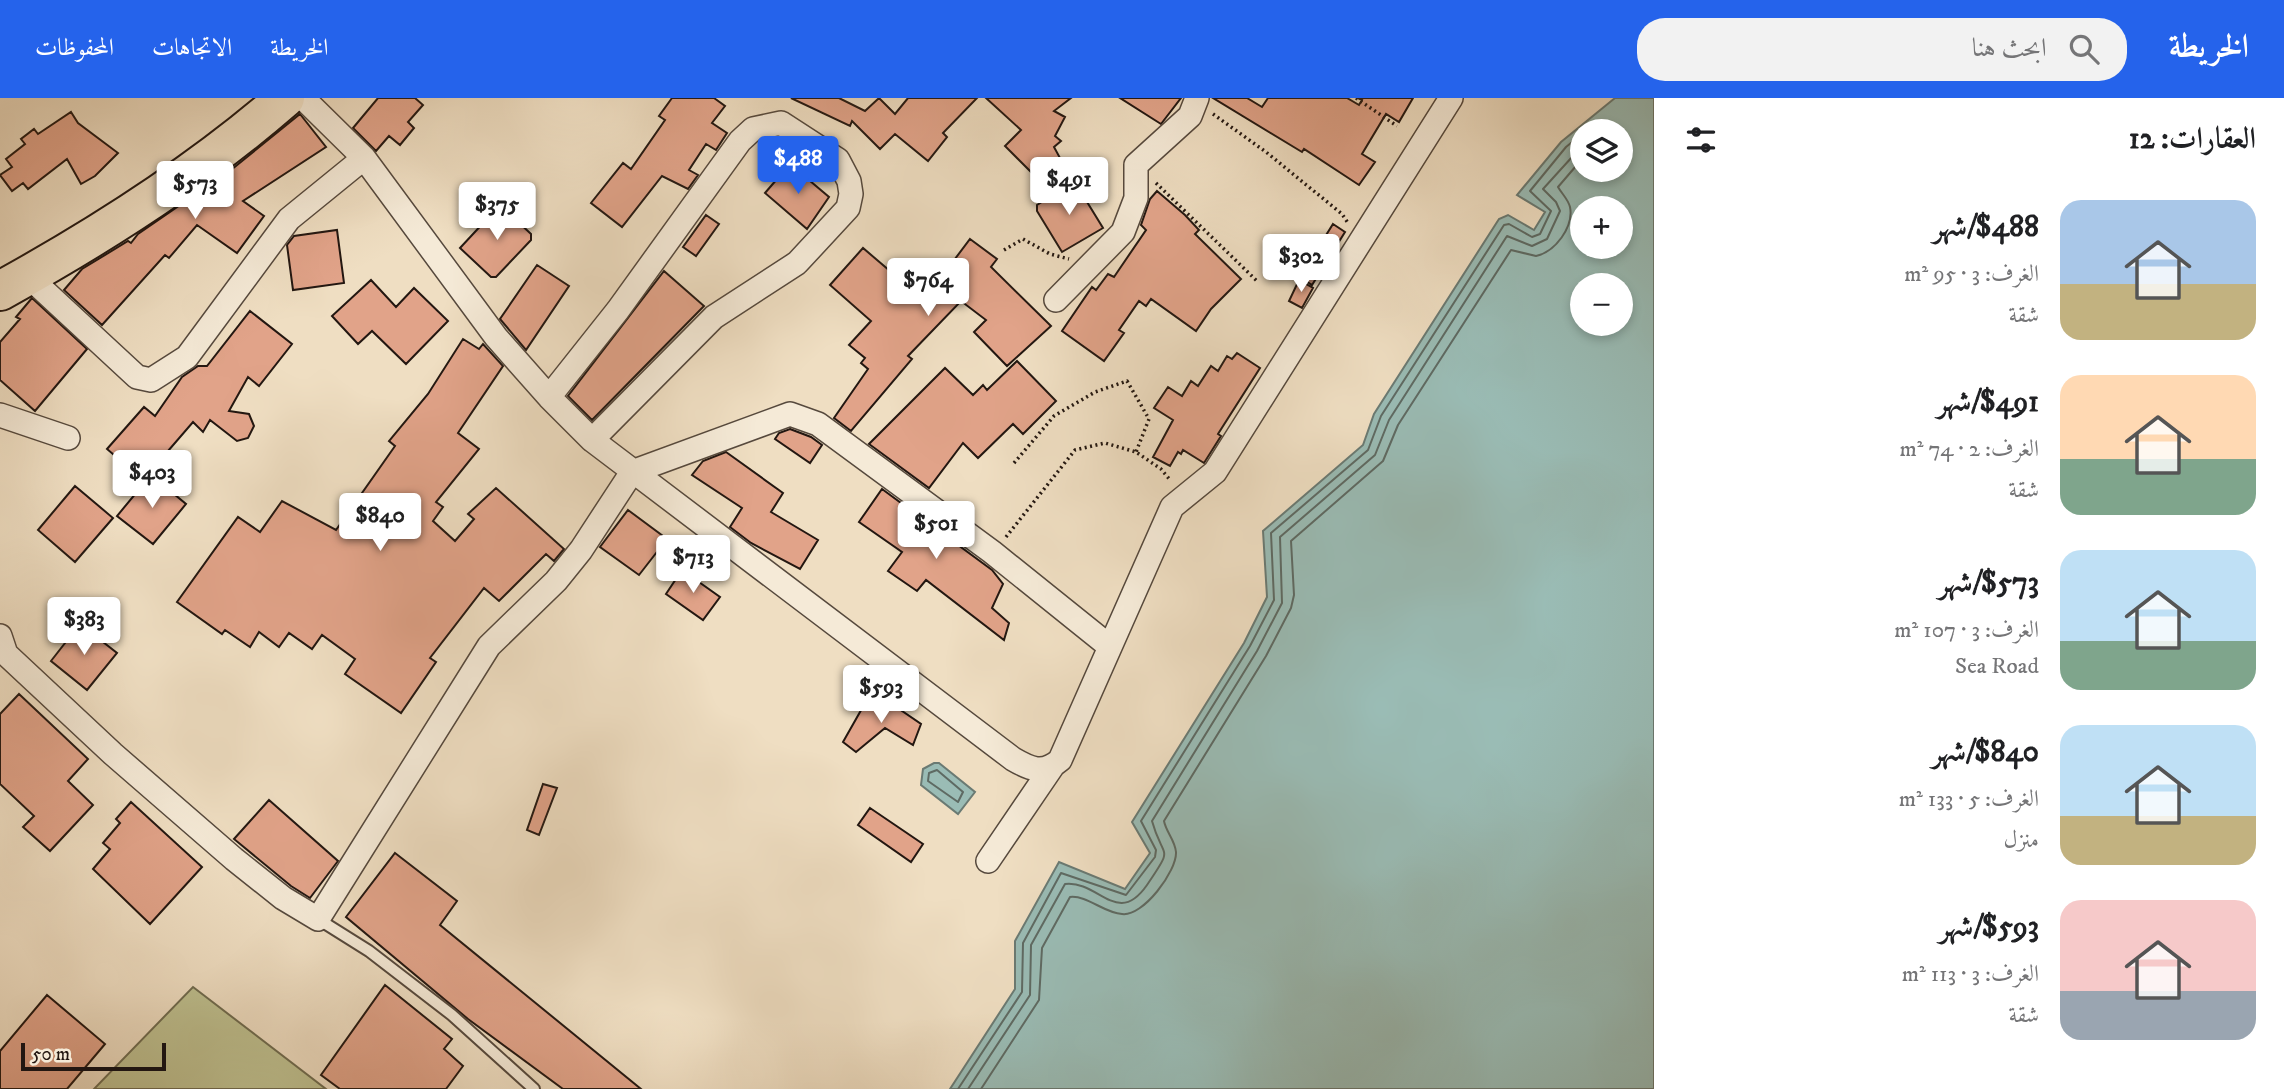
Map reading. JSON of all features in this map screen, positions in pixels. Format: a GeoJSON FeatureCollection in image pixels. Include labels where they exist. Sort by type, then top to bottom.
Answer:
{"type":"FeatureCollection","features":[{"type":"Feature","properties":{"kind":"highway"},"geometry":{"type":"LineString","coordinates":[[9,280],[47,248],[255,98]]}},
{"type":"Feature","properties":{"kind":"highway"},"geometry":{"type":"LineString","coordinates":[[9,280],[165,189],[285,98]]}},
{"type":"Feature","properties":{"kind":"street"},"geometry":{"type":"LineString","coordinates":[[303,98],[364,158],[448,275],[549,397],[592,440],[736,546],[1013,759],[1036,770],[1052,767]]}},
{"type":"Feature","properties":{"kind":"street"},"geometry":{"type":"LineString","coordinates":[[988,861],[1052,767],[1060,760],[1172,507],[1215,472],[1451,98]]}},
{"type":"Feature","properties":{"kind":"street"},"geometry":{"type":"LineString","coordinates":[[1056,300],[1123,232],[1136,198],[1136,165],[1189,116],[1196,102]]}},
{"type":"Feature","properties":{"kind":"street"},"geometry":{"type":"LineString","coordinates":[[549,397],[618,310],[740,141],[754,129],[780,123],[838,160],[849,181],[851,194],[848,208],[829,230],[797,263],[714,317],[592,440]]}},
{"type":"Feature","properties":{"kind":"street"},"geometry":{"type":"LineString","coordinates":[[9,280],[137,377],[151,380],[173,368],[195,349],[289,219],[364,158]]}},
{"type":"Feature","properties":{"kind":"street"},"geometry":{"type":"LineString","coordinates":[[2,650],[113,754],[234,859],[283,898],[318,919],[489,646],[556,581],[581,550],[632,472],[790,414],[818,424],[992,552],[1109,646]]}},
{"type":"Feature","properties":{"kind":"street"},"geometry":{"type":"LineString","coordinates":[[0,415],[68,438]]}},
{"type":"Feature","properties":{"kind":"lane"},"geometry":{"type":"LineString","coordinates":[[318,919],[369,951],[452,1015],[534,1089]]}},
{"type":"Feature","properties":{"kind":"path"},"geometry":{"type":"LineString","coordinates":[[1356,98],[1397,126]]}},
{"type":"Feature","properties":{"kind":"path"},"geometry":{"type":"LineString","coordinates":[[1196,102],[1266,152],[1342,214],[1360,243]]}},
{"type":"Feature","properties":{"kind":"path"},"geometry":{"type":"LineString","coordinates":[[1136,165],[1187,210],[1257,281]]}},
{"type":"Feature","properties":{"kind":"path"},"geometry":{"type":"LineString","coordinates":[[1004,250],[1023,239],[1050,254],[1074,261],[1076,279]]}},
{"type":"Feature","properties":{"kind":"path"},"geometry":{"type":"LineString","coordinates":[[1014,463],[1054,416],[1095,392],[1127,381],[1149,419],[1136,452]]}},
{"type":"Feature","properties":{"kind":"path"},"geometry":{"type":"LineString","coordinates":[[992,552],[1075,450],[1105,443],[1136,452],[1161,469],[1178,488],[1172,507]]}},
{"type":"Feature","properties":{"kind":"green space"},"geometry":{"type":"Polygon","coordinates":[[[193,987],[326,1089],[94,1089],[193,987]]]}},
{"type":"Feature","properties":{"kind":"water"},"geometry":{"type":"Polygon","coordinates":[[[1615,98],[1654,98],[1654,1089],[950,1089],[1015,989],[1015,941],[1059,862],[1125,889],[1150,853],[1132,822],[1244,643],[1267,597],[1263,531],[1363,445],[1374,414],[1499,219],[1508,215],[1534,230],[1545,212],[1517,195],[1570,135],[1570,182],[1633,182],[1633,119],[1589,119],[1615,98]]]}},
{"type":"Feature","properties":{"kind":"water"},"geometry":{"type":"Polygon","coordinates":[[[939,763],[975,792],[958,814],[921,785],[923,769],[939,763]]]}},
{"type":"Feature","properties":{"kind":"building"},"geometry":{"type":"Polygon","coordinates":[[[378,98],[415,98],[423,105],[408,122],[414,128],[400,145],[389,136],[376,151],[353,128],[378,98]]]}},
{"type":"Feature","properties":{"kind":"building"},"geometry":{"type":"Polygon","coordinates":[[[672,98],[714,98],[725,106],[712,123],[727,133],[716,150],[706,144],[689,170],[698,175],[688,189],[662,176],[622,227],[591,203],[623,163],[631,169],[665,120],[659,116],[672,98]]]}},
{"type":"Feature","properties":{"kind":"building"},"geometry":{"type":"Polygon","coordinates":[[[791,98],[839,98],[865,111],[879,98],[895,114],[908,98],[977,98],[943,133],[947,137],[928,161],[895,134],[880,149],[852,121],[850,126],[791,98]]]}},
{"type":"Feature","properties":{"kind":"building"},"geometry":{"type":"Polygon","coordinates":[[[986,98],[1071,98],[1054,111],[1065,117],[1055,136],[1061,141],[1054,147],[1060,158],[1039,180],[1005,146],[1021,130],[986,98]]]}},
{"type":"Feature","properties":{"kind":"building"},"geometry":{"type":"Polygon","coordinates":[[[1120,98],[1181,98],[1161,124],[1120,98]]]}},
{"type":"Feature","properties":{"kind":"building"},"geometry":{"type":"Polygon","coordinates":[[[1213,98],[1247,98],[1262,107],[1268,98],[1347,98],[1359,105],[1362,100],[1358,98],[1413,98],[1399,122],[1386,114],[1362,154],[1375,162],[1359,185],[1304,149],[1302,152],[1213,98]]]}},
{"type":"Feature","properties":{"kind":"building"},"geometry":{"type":"Polygon","coordinates":[[[71,112],[78,123],[118,153],[95,176],[81,184],[67,159],[28,189],[23,183],[12,191],[0,175],[12,167],[6,159],[25,144],[21,139],[34,129],[38,134],[71,112]]]}},
{"type":"Feature","properties":{"kind":"building"},"geometry":{"type":"Polygon","coordinates":[[[300,114],[326,147],[243,201],[264,216],[237,253],[197,225],[169,258],[165,255],[102,325],[64,290],[82,269],[128,241],[131,243],[138,234],[231,170],[300,114]]]}},
{"type":"Feature","properties":{"kind":"building"},"geometry":{"type":"Polygon","coordinates":[[[790,164],[829,197],[807,229],[765,193],[790,164]]]}},
{"type":"Feature","properties":{"kind":"building"},"geometry":{"type":"Polygon","coordinates":[[[1071,184],[1076,184],[1103,228],[1062,252],[1037,211],[1037,205],[1071,184]]]}},
{"type":"Feature","properties":{"kind":"building"},"geometry":{"type":"Polygon","coordinates":[[[1157,191],[1185,215],[1199,230],[1195,234],[1241,279],[1211,309],[1196,331],[1151,299],[1146,306],[1139,301],[1119,330],[1124,333],[1104,361],[1062,331],[1092,287],[1096,290],[1108,274],[1114,277],[1146,230],[1141,225],[1150,199],[1157,191]]]}},
{"type":"Feature","properties":{"kind":"building"},"geometry":{"type":"Polygon","coordinates":[[[500,205],[531,234],[531,240],[496,277],[491,277],[460,248],[500,205]]]}},
{"type":"Feature","properties":{"kind":"building"},"geometry":{"type":"Polygon","coordinates":[[[706,215],[719,224],[696,256],[683,247],[706,215]]]}},
{"type":"Feature","properties":{"kind":"building"},"geometry":{"type":"Polygon","coordinates":[[[1333,224],[1345,232],[1312,285],[1300,277],[1333,224]]]}},
{"type":"Feature","properties":{"kind":"building"},"geometry":{"type":"Polygon","coordinates":[[[337,230],[344,283],[293,290],[287,245],[294,236],[337,230]]]}},
{"type":"Feature","properties":{"kind":"building"},"geometry":{"type":"Polygon","coordinates":[[[970,239],[997,259],[991,267],[1051,326],[1007,366],[974,332],[986,320],[961,301],[908,356],[912,359],[851,431],[834,418],[868,369],[861,363],[865,358],[849,345],[871,321],[830,285],[863,248],[924,300],[970,239]]]}},
{"type":"Feature","properties":{"kind":"building"},"geometry":{"type":"Polygon","coordinates":[[[537,265],[569,286],[526,350],[500,319],[537,265]]]}},
{"type":"Feature","properties":{"kind":"building"},"geometry":{"type":"Polygon","coordinates":[[[664,271],[704,306],[592,420],[568,396],[664,271]]]}},
{"type":"Feature","properties":{"kind":"building"},"geometry":{"type":"Polygon","coordinates":[[[371,280],[396,307],[414,288],[448,321],[406,364],[372,331],[358,344],[332,316],[371,280]]]}},
{"type":"Feature","properties":{"kind":"building"},"geometry":{"type":"Polygon","coordinates":[[[1299,280],[1313,288],[1302,308],[1289,301],[1299,280]]]}},
{"type":"Feature","properties":{"kind":"building"},"geometry":{"type":"Polygon","coordinates":[[[32,298],[87,349],[35,411],[0,380],[0,342],[20,319],[16,317],[32,298]]]}},
{"type":"Feature","properties":{"kind":"building"},"geometry":{"type":"Polygon","coordinates":[[[250,311],[292,344],[259,386],[248,377],[229,411],[249,414],[254,426],[248,438],[237,441],[210,420],[203,432],[193,422],[143,480],[107,449],[144,407],[155,416],[182,377],[198,366],[207,366],[250,311]]]}},
{"type":"Feature","properties":{"kind":"building"},"geometry":{"type":"Polygon","coordinates":[[[463,339],[479,349],[483,344],[503,366],[458,433],[479,449],[436,502],[443,507],[433,521],[455,541],[474,519],[468,514],[496,488],[564,549],[554,561],[546,554],[499,601],[484,588],[430,658],[436,662],[401,713],[345,674],[355,659],[322,635],[312,649],[289,633],[279,647],[259,632],[250,647],[225,630],[222,634],[177,602],[238,517],[260,532],[282,501],[336,530],[395,446],[389,441],[428,394],[463,339]]]}},
{"type":"Feature","properties":{"kind":"building"},"geometry":{"type":"Polygon","coordinates":[[[1237,353],[1260,368],[1218,434],[1221,436],[1204,463],[1183,450],[1181,454],[1178,452],[1170,466],[1153,457],[1173,420],[1154,408],[1168,387],[1182,396],[1191,381],[1198,386],[1211,366],[1218,371],[1227,356],[1232,359],[1237,353]]]}},
{"type":"Feature","properties":{"kind":"building"},"geometry":{"type":"Polygon","coordinates":[[[1017,361],[1056,401],[1023,434],[1013,424],[978,458],[963,443],[929,488],[869,444],[945,368],[973,395],[983,385],[987,390],[1017,361]]]}},
{"type":"Feature","properties":{"kind":"building"},"geometry":{"type":"Polygon","coordinates":[[[790,429],[811,437],[822,445],[810,463],[775,439],[779,433],[790,429]]]}},
{"type":"Feature","properties":{"kind":"building"},"geometry":{"type":"Polygon","coordinates":[[[726,452],[783,493],[771,512],[818,540],[800,569],[751,543],[730,527],[742,508],[692,475],[703,461],[726,452]]]}},
{"type":"Feature","properties":{"kind":"building"},"geometry":{"type":"Polygon","coordinates":[[[151,475],[186,504],[153,544],[117,516],[151,475]]]}},
{"type":"Feature","properties":{"kind":"building"},"geometry":{"type":"Polygon","coordinates":[[[75,486],[113,518],[75,562],[38,530],[75,486]]]}},
{"type":"Feature","properties":{"kind":"building"},"geometry":{"type":"Polygon","coordinates":[[[882,489],[992,570],[1003,584],[992,608],[1009,623],[1004,640],[926,580],[917,591],[888,571],[902,552],[859,522],[882,489]]]}},
{"type":"Feature","properties":{"kind":"building"},"geometry":{"type":"Polygon","coordinates":[[[628,510],[667,539],[639,575],[600,547],[628,510]]]}},
{"type":"Feature","properties":{"kind":"building"},"geometry":{"type":"Polygon","coordinates":[[[682,570],[720,597],[703,620],[666,594],[682,570]]]}},
{"type":"Feature","properties":{"kind":"building"},"geometry":{"type":"Polygon","coordinates":[[[80,624],[117,653],[87,690],[51,661],[80,624]]]}},
{"type":"Feature","properties":{"kind":"building"},"geometry":{"type":"Polygon","coordinates":[[[19,694],[88,759],[68,781],[93,805],[50,851],[23,827],[34,816],[0,784],[0,714],[19,694]]]}},
{"type":"Feature","properties":{"kind":"building"},"geometry":{"type":"Polygon","coordinates":[[[886,700],[921,724],[913,745],[885,728],[856,752],[843,742],[864,705],[886,700]]]}},
{"type":"Feature","properties":{"kind":"building"},"geometry":{"type":"Polygon","coordinates":[[[543,784],[557,788],[539,835],[527,830],[543,784]]]}},
{"type":"Feature","properties":{"kind":"building"},"geometry":{"type":"Polygon","coordinates":[[[269,800],[338,861],[310,898],[291,886],[234,839],[269,800]]]}},
{"type":"Feature","properties":{"kind":"building"},"geometry":{"type":"Polygon","coordinates":[[[131,802],[202,867],[150,924],[93,869],[110,849],[103,843],[120,823],[116,819],[131,802]]]}},
{"type":"Feature","properties":{"kind":"building"},"geometry":{"type":"Polygon","coordinates":[[[870,808],[923,844],[911,862],[858,825],[870,808]]]}},
{"type":"Feature","properties":{"kind":"building"},"geometry":{"type":"Polygon","coordinates":[[[395,853],[457,901],[440,925],[641,1089],[563,1089],[468,1019],[346,917],[395,853]]]}},
{"type":"Feature","properties":{"kind":"building"},"geometry":{"type":"Polygon","coordinates":[[[385,985],[452,1039],[444,1049],[463,1066],[446,1089],[340,1089],[321,1075],[385,985]]]}},
{"type":"Feature","properties":{"kind":"building"},"geometry":{"type":"Polygon","coordinates":[[[47,995],[105,1044],[67,1089],[0,1089],[0,1051],[47,995]]]}}]}
